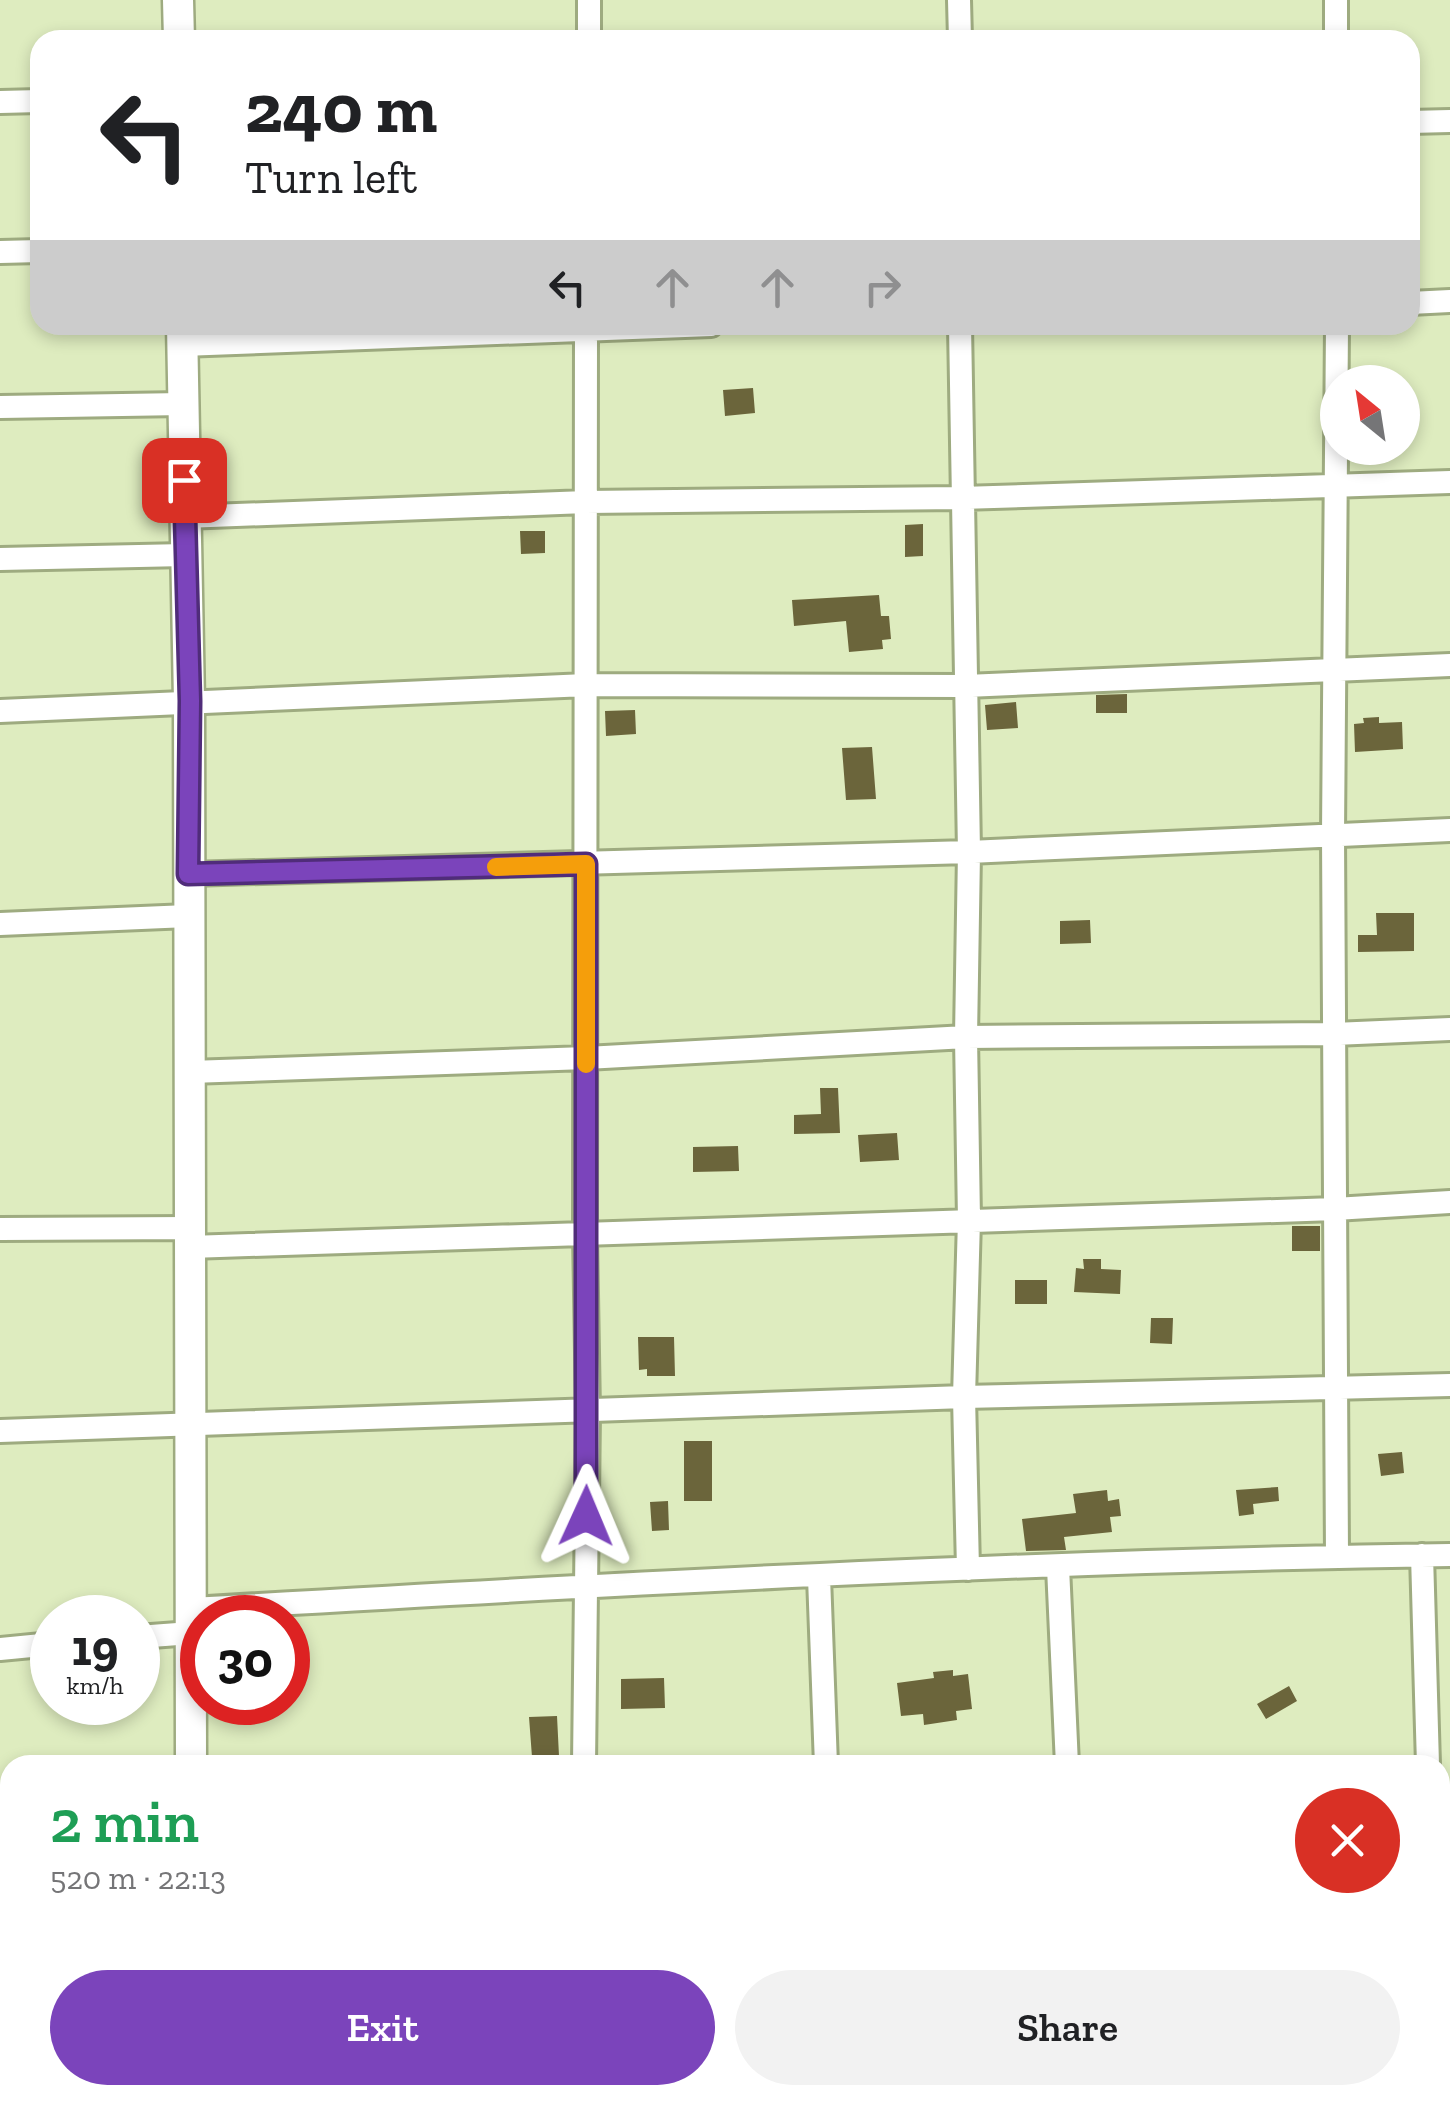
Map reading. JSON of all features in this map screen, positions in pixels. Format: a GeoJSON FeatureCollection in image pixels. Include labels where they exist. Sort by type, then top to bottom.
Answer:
{"type":"FeatureCollection","features":[{"type":"Feature","properties":{"kind":"street"},"geometry":{"type":"LineString","coordinates":[[178,0],[179,30]]}},
{"type":"Feature","properties":{"kind":"street"},"geometry":{"type":"LineString","coordinates":[[589,0],[589,30]]}},
{"type":"Feature","properties":{"kind":"street"},"geometry":{"type":"LineString","coordinates":[[959,0],[960,30]]}},
{"type":"Feature","properties":{"kind":"street"},"geometry":{"type":"LineString","coordinates":[[1336,0],[1336,30]]}},
{"type":"Feature","properties":{"kind":"street"},"geometry":{"type":"LineString","coordinates":[[0,102],[30,101]]}},
{"type":"Feature","properties":{"kind":"street"},"geometry":{"type":"LineString","coordinates":[[1420,122],[1450,121]]}},
{"type":"Feature","properties":{"kind":"street"},"geometry":{"type":"LineString","coordinates":[[0,252],[30,250]]}},
{"type":"Feature","properties":{"kind":"street"},"geometry":{"type":"LineString","coordinates":[[1420,302],[1450,301]]}},
{"type":"Feature","properties":{"kind":"street"},"geometry":{"type":"LineString","coordinates":[[182,335],[190,701],[191,1595]]}},
{"type":"Feature","properties":{"kind":"street"},"geometry":{"type":"LineString","coordinates":[[584,1755],[588,1412],[586,335]]}},
{"type":"Feature","properties":{"kind":"street"},"geometry":{"type":"LineString","coordinates":[[960,335],[969,852],[969,1220],[964,1397],[968,1569]]}},
{"type":"Feature","properties":{"kind":"street"},"geometry":{"type":"LineString","coordinates":[[1336,1557],[1333,835],[1337,335]]}},
{"type":"Feature","properties":{"kind":"street"},"geometry":{"type":"LineString","coordinates":[[0,407],[183,404]]}},
{"type":"Feature","properties":{"kind":"street"},"geometry":{"type":"LineString","coordinates":[[184,517],[586,502],[961,498],[1450,482]]}},
{"type":"Feature","properties":{"kind":"street"},"geometry":{"type":"LineString","coordinates":[[0,559],[185,555]]}},
{"type":"Feature","properties":{"kind":"street"},"geometry":{"type":"LineString","coordinates":[[0,710],[586,686],[966,686],[1450,666]]}},
{"type":"Feature","properties":{"kind":"street"},"geometry":{"type":"LineString","coordinates":[[188,874],[969,852],[1450,830]]}},
{"type":"Feature","properties":{"kind":"street"},"geometry":{"type":"LineString","coordinates":[[0,924],[188,916]]}},
{"type":"Feature","properties":{"kind":"street"},"geometry":{"type":"LineString","coordinates":[[190,1072],[586,1058],[966,1037],[1334,1034],[1450,1029]]}},
{"type":"Feature","properties":{"kind":"street"},"geometry":{"type":"LineString","coordinates":[[0,1230],[190,1237],[585,1234],[1450,1202]]}},
{"type":"Feature","properties":{"kind":"street"},"geometry":{"type":"LineString","coordinates":[[0,1432],[964,1397],[1450,1386]]}},
{"type":"Feature","properties":{"kind":"street"},"geometry":{"type":"LineString","coordinates":[[1422,1555],[1428,1755]]}},
{"type":"Feature","properties":{"kind":"street"},"geometry":{"type":"LineString","coordinates":[[310,1610],[584,1586],[968,1569],[1450,1555]]}},
{"type":"Feature","properties":{"kind":"street"},"geometry":{"type":"LineString","coordinates":[[1058,1568],[1067,1755]]}},
{"type":"Feature","properties":{"kind":"street"},"geometry":{"type":"LineString","coordinates":[[819,1577],[826,1755]]}},
{"type":"Feature","properties":{"kind":"street"},"geometry":{"type":"LineString","coordinates":[[0,1649],[30,1646]]}},
{"type":"Feature","properties":{"kind":"street"},"geometry":{"type":"LineString","coordinates":[[191,1725],[191,1755]]}},
{"type":"Feature","properties":{"kind":"building"},"geometry":{"type":"Polygon","coordinates":[[[753,388],[755,413],[725,416],[723,390],[753,388]]]}},
{"type":"Feature","properties":{"kind":"building"},"geometry":{"type":"Polygon","coordinates":[[[923,524],[923,556],[905,557],[905,525],[923,524]]]}},
{"type":"Feature","properties":{"kind":"building"},"geometry":{"type":"Polygon","coordinates":[[[520,531],[545,531],[545,553],[521,554],[520,531]]]}},
{"type":"Feature","properties":{"kind":"building"},"geometry":{"type":"Polygon","coordinates":[[[879,595],[881,616],[889,616],[891,639],[882,640],[883,649],[849,652],[846,621],[794,626],[792,600],[879,595]]]}},
{"type":"Feature","properties":{"kind":"building"},"geometry":{"type":"Polygon","coordinates":[[[1127,694],[1127,713],[1096,713],[1096,695],[1127,694]]]}},
{"type":"Feature","properties":{"kind":"building"},"geometry":{"type":"Polygon","coordinates":[[[1016,702],[1018,728],[987,730],[985,705],[1016,702]]]}},
{"type":"Feature","properties":{"kind":"building"},"geometry":{"type":"Polygon","coordinates":[[[635,710],[636,734],[606,736],[605,711],[635,710]]]}},
{"type":"Feature","properties":{"kind":"building"},"geometry":{"type":"Polygon","coordinates":[[[1379,717],[1379,723],[1402,722],[1403,749],[1355,752],[1354,724],[1364,723],[1363,718],[1379,717]]]}},
{"type":"Feature","properties":{"kind":"building"},"geometry":{"type":"Polygon","coordinates":[[[872,747],[876,799],[846,800],[842,748],[872,747]]]}},
{"type":"Feature","properties":{"kind":"building"},"geometry":{"type":"Polygon","coordinates":[[[1376,913],[1414,913],[1414,951],[1358,952],[1358,935],[1377,935],[1376,913]]]}},
{"type":"Feature","properties":{"kind":"building"},"geometry":{"type":"Polygon","coordinates":[[[1090,920],[1091,943],[1060,944],[1060,921],[1090,920]]]}},
{"type":"Feature","properties":{"kind":"building"},"geometry":{"type":"Polygon","coordinates":[[[820,1088],[838,1088],[840,1133],[794,1134],[794,1115],[821,1114],[820,1088]]]}},
{"type":"Feature","properties":{"kind":"building"},"geometry":{"type":"Polygon","coordinates":[[[897,1133],[899,1160],[860,1162],[858,1135],[897,1133]]]}},
{"type":"Feature","properties":{"kind":"building"},"geometry":{"type":"Polygon","coordinates":[[[738,1146],[739,1171],[693,1172],[693,1147],[738,1146]]]}},
{"type":"Feature","properties":{"kind":"building"},"geometry":{"type":"Polygon","coordinates":[[[1292,1226],[1320,1226],[1320,1251],[1292,1251],[1292,1226]]]}},
{"type":"Feature","properties":{"kind":"building"},"geometry":{"type":"Polygon","coordinates":[[[1083,1259],[1101,1259],[1101,1269],[1121,1270],[1120,1294],[1074,1292],[1076,1268],[1084,1269],[1083,1259]]]}},
{"type":"Feature","properties":{"kind":"building"},"geometry":{"type":"Polygon","coordinates":[[[1015,1280],[1047,1280],[1047,1304],[1015,1304],[1015,1280]]]}},
{"type":"Feature","properties":{"kind":"building"},"geometry":{"type":"Polygon","coordinates":[[[1151,1318],[1173,1318],[1172,1344],[1150,1343],[1151,1318]]]}},
{"type":"Feature","properties":{"kind":"building"},"geometry":{"type":"Polygon","coordinates":[[[638,1337],[674,1337],[675,1376],[647,1376],[647,1369],[639,1370],[638,1337]]]}},
{"type":"Feature","properties":{"kind":"building"},"geometry":{"type":"Polygon","coordinates":[[[684,1441],[712,1441],[712,1501],[684,1501],[684,1441]]]}},
{"type":"Feature","properties":{"kind":"building"},"geometry":{"type":"Polygon","coordinates":[[[1402,1452],[1404,1473],[1381,1476],[1378,1454],[1402,1452]]]}},
{"type":"Feature","properties":{"kind":"building"},"geometry":{"type":"Polygon","coordinates":[[[1278,1487],[1279,1501],[1253,1504],[1254,1514],[1239,1516],[1236,1490],[1278,1487]]]}},
{"type":"Feature","properties":{"kind":"building"},"geometry":{"type":"Polygon","coordinates":[[[1107,1490],[1108,1501],[1119,1499],[1121,1516],[1110,1517],[1112,1532],[1064,1537],[1066,1550],[1026,1551],[1022,1519],[1076,1513],[1073,1494],[1107,1490]]]}},
{"type":"Feature","properties":{"kind":"building"},"geometry":{"type":"Polygon","coordinates":[[[668,1501],[669,1530],[652,1531],[650,1502],[668,1501]]]}},
{"type":"Feature","properties":{"kind":"building"},"geometry":{"type":"Polygon","coordinates":[[[953,1670],[953,1676],[968,1674],[972,1709],[956,1711],[957,1720],[924,1725],[923,1714],[901,1716],[897,1683],[934,1678],[933,1672],[953,1670]]]}},
{"type":"Feature","properties":{"kind":"building"},"geometry":{"type":"Polygon","coordinates":[[[664,1678],[665,1708],[621,1709],[621,1679],[664,1678]]]}},
{"type":"Feature","properties":{"kind":"building"},"geometry":{"type":"Polygon","coordinates":[[[1289,1686],[1297,1701],[1266,1719],[1257,1704],[1289,1686]]]}},
{"type":"Feature","properties":{"kind":"building"},"geometry":{"type":"Polygon","coordinates":[[[557,1716],[559,1755],[532,1755],[529,1717],[557,1716]]]}},
{"type":"Feature","properties":{"kind":"slow traffic"},"geometry":{"type":"LineString","coordinates":[[496,867],[586,864],[586,1064]]}},
{"type":"Feature","properties":{"kind":"route"},"geometry":{"type":"LineString","coordinates":[[184,480],[190,701],[188,874],[586,864],[586,1516]]}}]}
